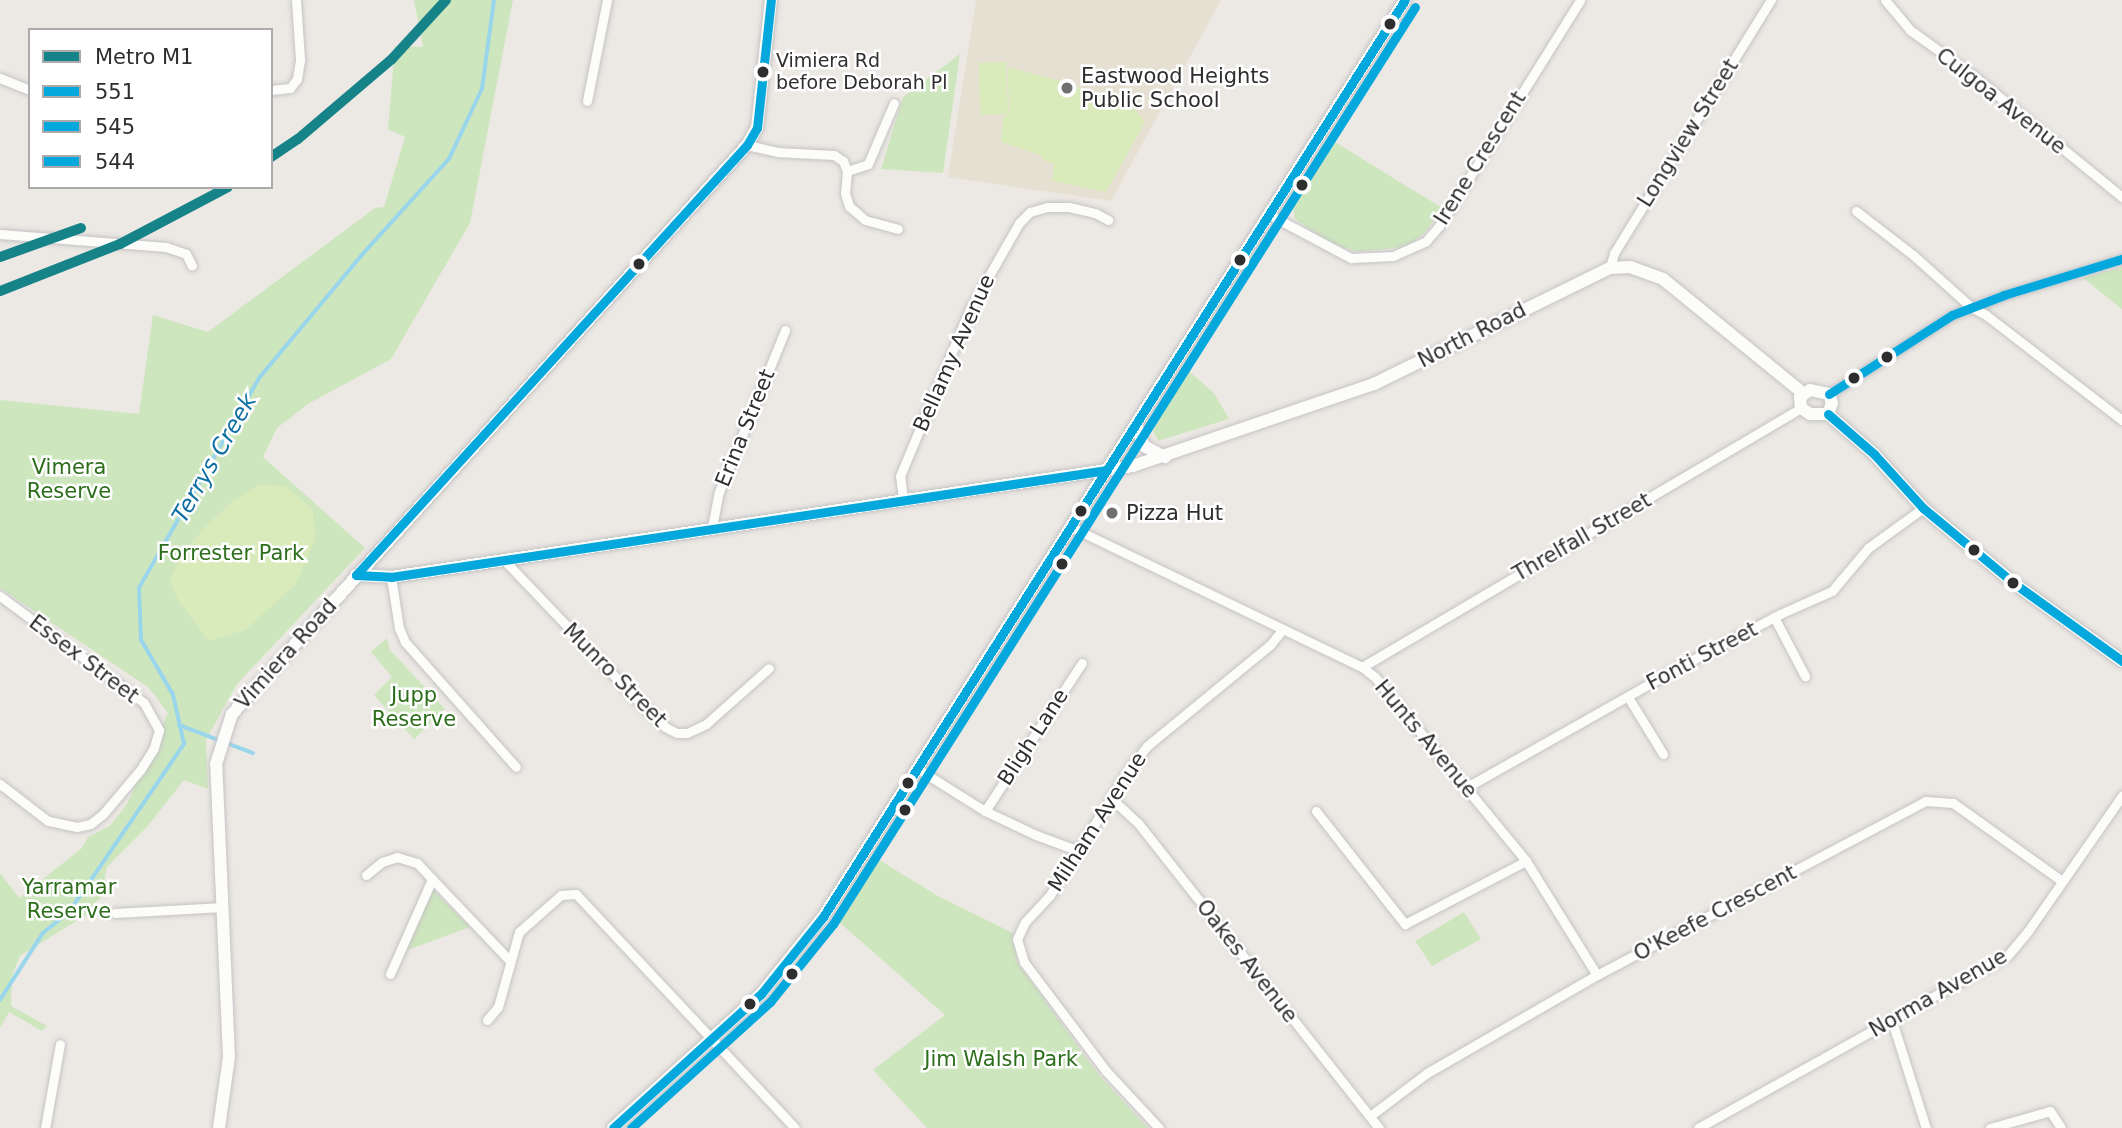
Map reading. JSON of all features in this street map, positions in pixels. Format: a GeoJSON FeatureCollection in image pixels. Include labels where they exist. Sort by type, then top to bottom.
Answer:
{"type":"FeatureCollection","features":[{"type":"Feature","properties":{"kind":"street"},"geometry":{"type":"LineString","coordinates":[[273,90],[284,90],[294,85],[300,69],[296,0]]}},
{"type":"Feature","properties":{"kind":"street"},"geometry":{"type":"LineString","coordinates":[[587,101],[607,0]]}},
{"type":"Feature","properties":{"kind":"street","name":"Vimiera Road"},"geometry":{"type":"LineString","coordinates":[[219,1128],[229,1069],[218,754],[232,714],[747,145],[757,128],[771,0]]}},
{"type":"Feature","properties":{"kind":"street"},"geometry":{"type":"LineString","coordinates":[[613,1128],[772,983],[809,937],[1405,0]]}},
{"type":"Feature","properties":{"kind":"street","name":"Irene Crescent"},"geometry":{"type":"LineString","coordinates":[[1270,215],[1351,258],[1393,256],[1426,241],[1439,226],[1580,0]]}},
{"type":"Feature","properties":{"kind":"street","name":"Longview Street"},"geometry":{"type":"LineString","coordinates":[[1610,268],[1614,253],[1771,0]]}},
{"type":"Feature","properties":{"kind":"street","name":"Culgoa Avenue"},"geometry":{"type":"LineString","coordinates":[[1885,0],[1910,30],[1974,76],[2122,197]]}},
{"type":"Feature","properties":{"kind":"street"},"geometry":{"type":"LineString","coordinates":[[0,78],[28,89]]}},
{"type":"Feature","properties":{"kind":"street"},"geometry":{"type":"LineString","coordinates":[[847,171],[868,164],[894,103]]}},
{"type":"Feature","properties":{"kind":"street"},"geometry":{"type":"LineString","coordinates":[[747,145],[777,152],[834,155],[843,161],[847,171],[845,193],[849,206],[865,220],[898,229]]}},
{"type":"Feature","properties":{"kind":"street","name":"Bellamy Avenue"},"geometry":{"type":"LineString","coordinates":[[902,499],[900,476],[970,309],[1019,223],[1030,212],[1047,207],[1069,207],[1108,220]]}},
{"type":"Feature","properties":{"kind":"street"},"geometry":{"type":"LineString","coordinates":[[1856,211],[1913,255],[1971,307],[1986,315],[2122,420]]}},
{"type":"Feature","properties":{"kind":"street"},"geometry":{"type":"LineString","coordinates":[[0,234],[166,247],[186,254],[192,266]]}},
{"type":"Feature","properties":{"kind":"street"},"geometry":{"type":"LineString","coordinates":[[2122,259],[1971,307],[1952,316],[1829,394],[1810,390],[1800,397],[1801,408],[1810,414],[1828,414],[1874,454],[1923,508],[2015,583],[2122,661]]}},
{"type":"Feature","properties":{"kind":"street"},"geometry":{"type":"LineString","coordinates":[[1610,268],[1630,267],[1663,279],[1803,393]]}},
{"type":"Feature","properties":{"kind":"street","name":"North Road"},"geometry":{"type":"LineString","coordinates":[[356,575],[391,577],[505,561],[712,527],[1107,470],[1165,457],[1374,384],[1610,268]]}},
{"type":"Feature","properties":{"kind":"street","name":"Erina Street"},"geometry":{"type":"LineString","coordinates":[[712,527],[719,492],[785,330]]}},
{"type":"Feature","properties":{"kind":"street"},"geometry":{"type":"LineString","coordinates":[[1828,414],[1832,403],[1829,394]]}},
{"type":"Feature","properties":{"kind":"street","name":"Threlfall Street"},"geometry":{"type":"LineString","coordinates":[[1362,667],[1801,408]]}},
{"type":"Feature","properties":{"kind":"street"},"geometry":{"type":"LineString","coordinates":[[1136,424],[1144,446],[1165,457]]}},
{"type":"Feature","properties":{"kind":"street","name":"Fonti Street"},"geometry":{"type":"LineString","coordinates":[[1467,787],[1774,617],[1832,591],[1868,548],[1923,508]]}},
{"type":"Feature","properties":{"kind":"street","name":"Hunts Avenue"},"geometry":{"type":"LineString","coordinates":[[1071,527],[1362,667],[1382,686],[1526,861],[1597,975]]}},
{"type":"Feature","properties":{"kind":"street","name":"Munro Street"},"geometry":{"type":"LineString","coordinates":[[505,561],[646,709],[664,727],[677,733],[687,733],[706,724],[769,668]]}},
{"type":"Feature","properties":{"kind":"street"},"geometry":{"type":"LineString","coordinates":[[391,577],[399,628],[405,642],[516,767]]}},
{"type":"Feature","properties":{"kind":"street","name":"Essex Street"},"geometry":{"type":"LineString","coordinates":[[0,596],[144,703],[159,730],[154,748],[141,769],[103,814],[90,824],[76,827],[48,821],[0,784]]}},
{"type":"Feature","properties":{"kind":"street"},"geometry":{"type":"LineString","coordinates":[[1774,617],[1805,676]]}},
{"type":"Feature","properties":{"kind":"street","name":"Milham Avenue"},"geometry":{"type":"LineString","coordinates":[[1159,1128],[1106,1071],[1024,962],[1017,939],[1026,922],[1050,895],[1147,746],[1270,645],[1282,630]]}},
{"type":"Feature","properties":{"kind":"street","name":"Bligh Lane"},"geometry":{"type":"LineString","coordinates":[[985,811],[1082,663]]}},
{"type":"Feature","properties":{"kind":"street"},"geometry":{"type":"LineString","coordinates":[[1628,696],[1663,754]]}},
{"type":"Feature","properties":{"kind":"street"},"geometry":{"type":"LineString","coordinates":[[918,769],[985,811],[1035,835],[1079,851]]}},
{"type":"Feature","properties":{"kind":"street","name":"Norma Avenue"},"geometry":{"type":"LineString","coordinates":[[1698,1128],[2008,955],[2122,796]]}},
{"type":"Feature","properties":{"kind":"street","name":"Oakes Avenue"},"geometry":{"type":"LineString","coordinates":[[1111,798],[1138,823],[1379,1128]]}},
{"type":"Feature","properties":{"kind":"street","name":"O'Keefe Crescent"},"geometry":{"type":"LineString","coordinates":[[1370,1116],[1427,1073],[1597,975],[1925,801],[1953,803],[2062,881]]}},
{"type":"Feature","properties":{"kind":"street"},"geometry":{"type":"LineString","coordinates":[[1316,811],[1405,924],[1526,861]]}},
{"type":"Feature","properties":{"kind":"street"},"geometry":{"type":"LineString","coordinates":[[366,875],[382,862],[397,857],[417,863],[509,960]]}},
{"type":"Feature","properties":{"kind":"street"},"geometry":{"type":"LineString","coordinates":[[390,974],[432,879]]}},
{"type":"Feature","properties":{"kind":"street"},"geometry":{"type":"LineString","coordinates":[[487,1020],[498,1007],[519,932],[561,895],[576,894],[795,1128]]}},
{"type":"Feature","properties":{"kind":"street"},"geometry":{"type":"LineString","coordinates":[[115,913],[223,907]]}},
{"type":"Feature","properties":{"kind":"street"},"geometry":{"type":"LineString","coordinates":[[1892,1021],[1926,1128]]}},
{"type":"Feature","properties":{"kind":"street"},"geometry":{"type":"LineString","coordinates":[[45,1128],[60,1044]]}},
{"type":"Feature","properties":{"kind":"street"},"geometry":{"type":"LineString","coordinates":[[1990,1128],[2050,1111],[2061,1128]]}},
{"type":"Feature","properties":{"kind":"shaded area","name":"Eastwood Heights Public School"},"geometry":{"type":"Polygon","coordinates":[[[976,0],[1221,0],[1111,201],[948,177],[976,0]]]}},
{"type":"Feature","properties":{"kind":"green space"},"geometry":{"type":"Polygon","coordinates":[[[414,0],[513,0],[470,223],[391,359],[308,404],[277,428],[263,457],[365,548],[237,684],[206,740],[208,789],[184,780],[147,827],[107,867],[101,898],[93,904],[89,913],[20,956],[12,976],[11,1006],[47,1026],[42,1031],[9,1012],[0,1028],[0,873],[19,898],[82,848],[88,837],[110,826],[127,804],[168,713],[149,688],[0,588],[0,400],[139,414],[153,315],[208,332],[375,208],[384,207],[405,137],[388,129],[395,46],[423,47],[414,0]]]}},
{"type":"Feature","properties":{"kind":"green space"},"geometry":{"type":"Polygon","coordinates":[[[960,54],[943,173],[881,169],[903,97],[960,54]]]}},
{"type":"Feature","properties":{"kind":"green space"},"geometry":{"type":"Polygon","coordinates":[[[1006,62],[1008,114],[980,115],[979,63],[1006,62]]]}},
{"type":"Feature","properties":{"kind":"green space"},"geometry":{"type":"Polygon","coordinates":[[[1008,67],[1064,82],[1134,108],[1145,122],[1106,192],[1052,181],[1054,164],[1043,160],[1040,155],[1001,142],[1003,118],[1009,114],[1008,67]]]}},
{"type":"Feature","properties":{"kind":"green space"},"geometry":{"type":"Polygon","coordinates":[[[1335,142],[1442,208],[1428,229],[1415,241],[1397,248],[1357,252],[1331,243],[1295,219],[1293,207],[1335,142]]]}},
{"type":"Feature","properties":{"kind":"green space"},"geometry":{"type":"Polygon","coordinates":[[[2122,267],[2122,309],[2083,278],[2122,267]]]}},
{"type":"Feature","properties":{"kind":"green space"},"geometry":{"type":"Polygon","coordinates":[[[1190,372],[1214,393],[1229,419],[1158,441],[1153,431],[1158,419],[1190,372]]]}},
{"type":"Feature","properties":{"kind":"green space","name":"Forrester Park"},"geometry":{"type":"Polygon","coordinates":[[[259,485],[286,486],[313,510],[315,540],[295,585],[245,630],[209,641],[178,600],[170,581],[180,557],[204,528],[234,500],[259,485]]]}},
{"type":"Feature","properties":{"kind":"green space","name":"Jupp Reserve"},"geometry":{"type":"Polygon","coordinates":[[[387,638],[390,650],[445,709],[414,739],[374,695],[392,677],[371,652],[387,638]]]}},
{"type":"Feature","properties":{"kind":"green space","name":"Jim Walsh Park"},"geometry":{"type":"Polygon","coordinates":[[[878,859],[936,895],[1013,933],[1017,962],[1099,1075],[1148,1128],[927,1128],[873,1070],[945,1015],[839,922],[878,859]]]}},
{"type":"Feature","properties":{"kind":"green space"},"geometry":{"type":"Polygon","coordinates":[[[433,890],[470,927],[405,951],[433,890]]]}},
{"type":"Feature","properties":{"kind":"green space"},"geometry":{"type":"Polygon","coordinates":[[[1464,912],[1481,939],[1432,966],[1415,941],[1464,912]]]}},
{"type":"Feature","properties":{"kind":"waterway","name":"Terrys Creek"},"geometry":{"type":"LineString","coordinates":[[0,1000],[43,933],[69,912],[184,744],[173,695],[141,640],[139,588],[260,377],[361,256],[449,159],[482,89],[494,0]]}},
{"type":"Feature","properties":{"kind":"waterway"},"geometry":{"type":"LineString","coordinates":[[179,725],[253,753]]}},
{"type":"Feature","properties":{"kind":"metro line","name":"M1"},"geometry":{"type":"LineString","coordinates":[[273,156],[298,139],[392,59],[446,0]]}},
{"type":"Feature","properties":{"kind":"metro line","name":"M1"},"geometry":{"type":"LineString","coordinates":[[0,291],[120,244],[224,189]]}},
{"type":"Feature","properties":{"kind":"metro line","name":"M1"},"geometry":{"type":"LineString","coordinates":[[0,257],[81,228]]}},
{"type":"Feature","properties":{"kind":"transit line","name":"551"},"geometry":{"type":"LineString","coordinates":[[356,575],[747,145],[757,128],[771,0]]}},
{"type":"Feature","properties":{"kind":"transit line","name":"551"},"geometry":{"type":"LineString","coordinates":[[613,1128],[761,994],[823,917],[1405,0]]}},
{"type":"Feature","properties":{"kind":"transit line","name":"545"},"geometry":{"type":"LineString","coordinates":[[631,1128],[770,1002],[833,924],[1415,7]]}},
{"type":"Feature","properties":{"kind":"transit line","name":"544"},"geometry":{"type":"LineString","coordinates":[[1829,394],[1952,315],[2004,295],[2122,259]]}},
{"type":"Feature","properties":{"kind":"transit line","name":"544"},"geometry":{"type":"LineString","coordinates":[[1828,414],[1874,454],[1923,508],[2015,584],[2122,661]]}},
{"type":"Feature","properties":{"kind":"transit line","name":"551"},"geometry":{"type":"LineString","coordinates":[[356,575],[391,577],[1107,470]]}},
{"type":"Feature","properties":{"kind":"place","name":"Vimiera Rd before Deborah Pl"},"geometry":{"type":"Point","coordinates":[763,72]}},
{"type":"Feature","properties":{"kind":"place","name":"Eastwood Heights Public School"},"geometry":{"type":"Point","coordinates":[1067,88]}},
{"type":"Feature","properties":{"kind":"place","name":"Pizza Hut"},"geometry":{"type":"Point","coordinates":[1112,513]}},
{"type":"Feature","properties":{"kind":"park label","name":"Vimera Reserve"},"geometry":{"type":"Point","coordinates":[69,479]}},
{"type":"Feature","properties":{"kind":"park label","name":"Yarramar Reserve"},"geometry":{"type":"Point","coordinates":[69,899]}}]}
